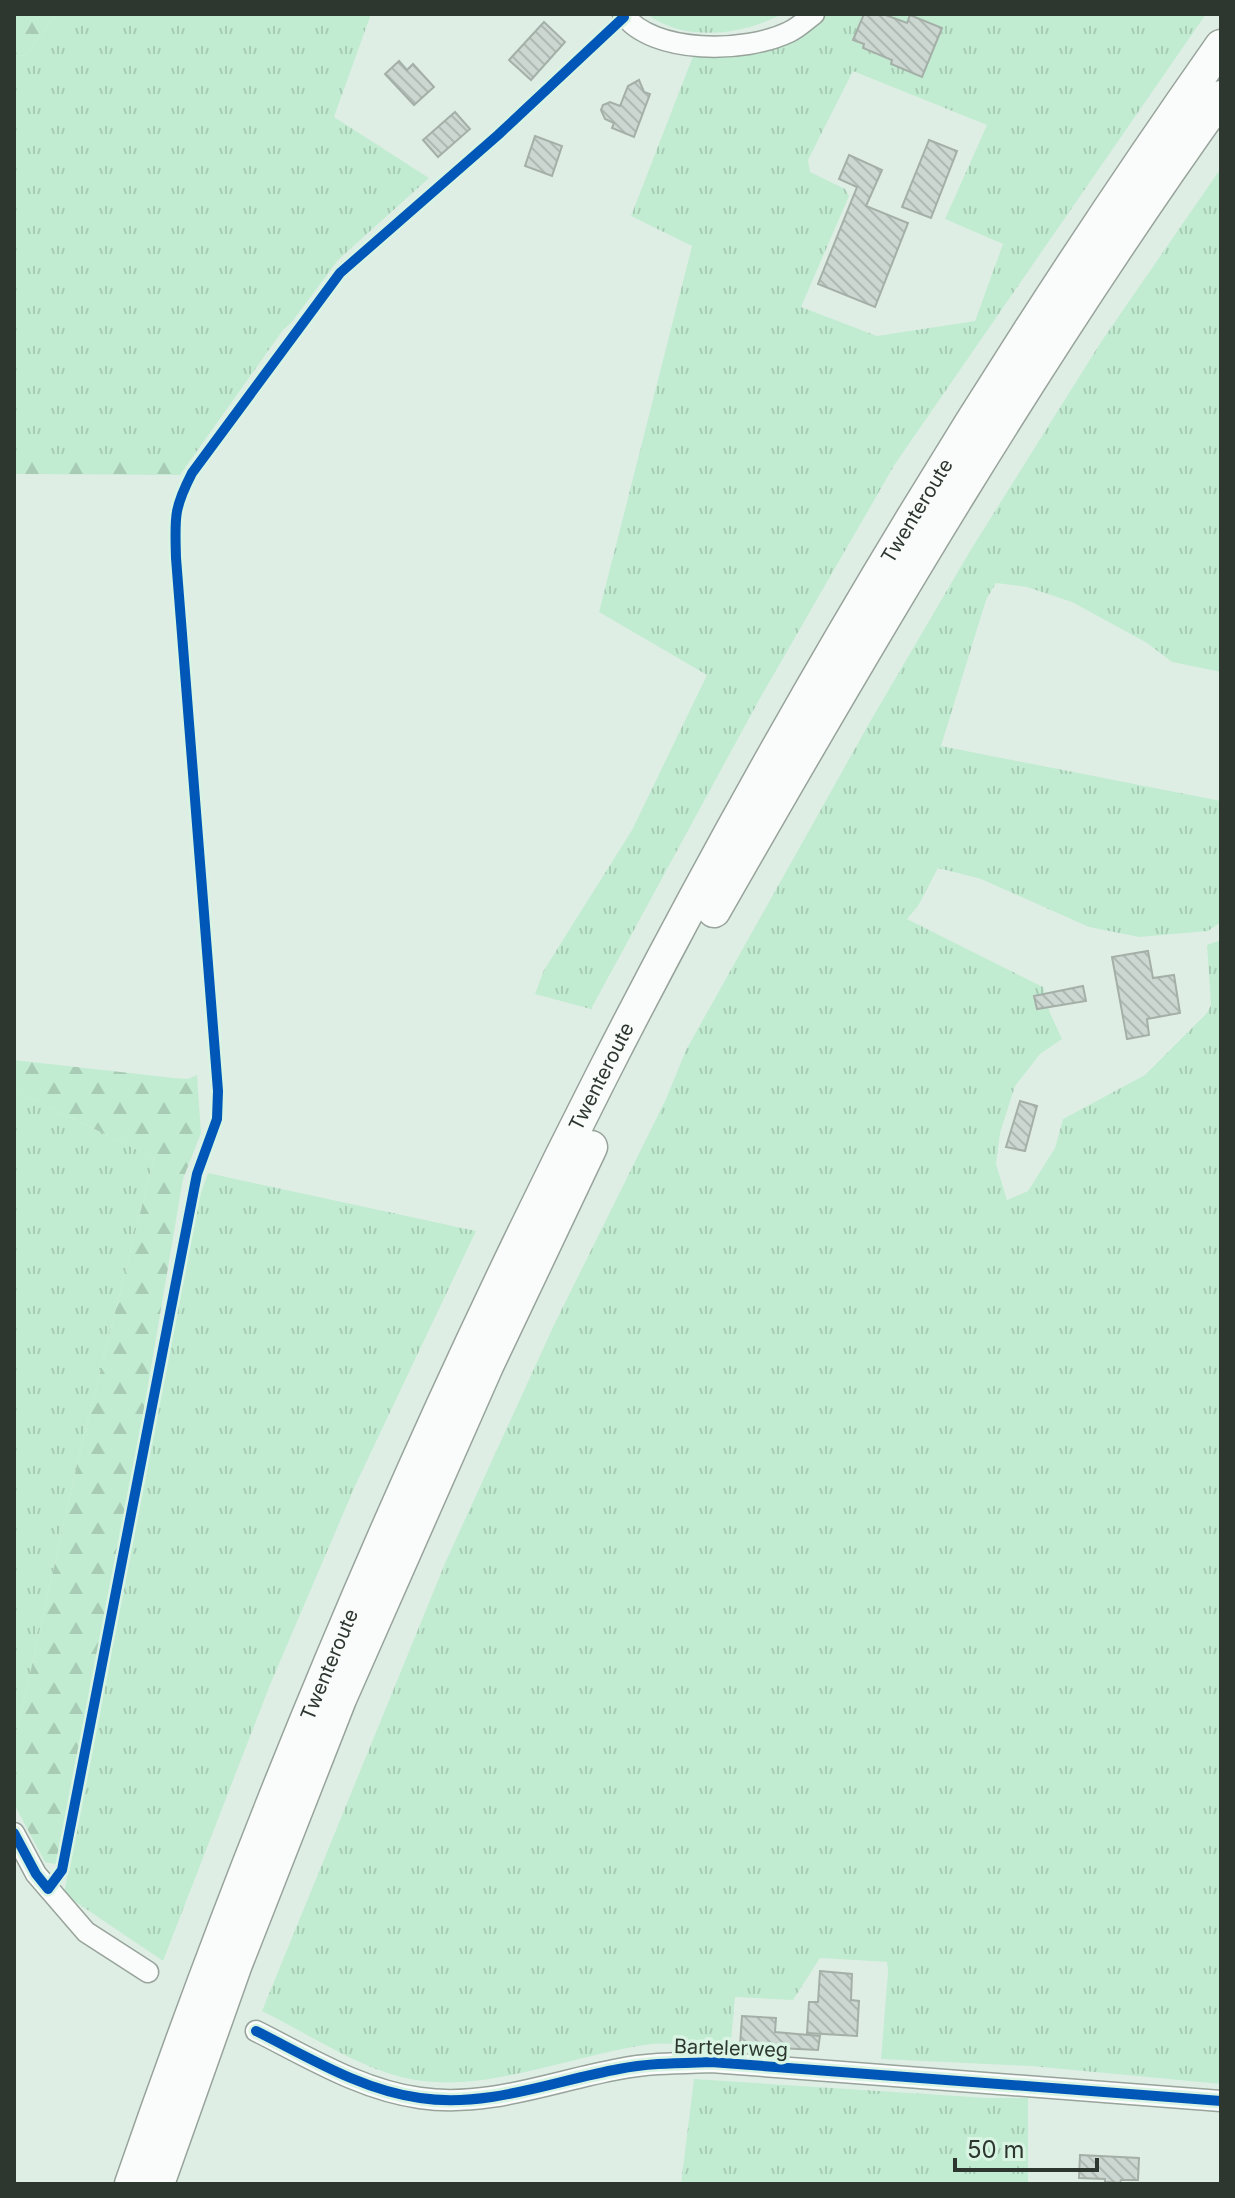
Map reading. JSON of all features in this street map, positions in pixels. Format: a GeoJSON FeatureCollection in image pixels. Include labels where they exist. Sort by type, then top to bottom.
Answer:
{"type":"FeatureCollection","features":[{"type":"Feature","properties":{"kind":"highway","name":"Twenteroute"},"geometry":{"type":"LineString","coordinates":[[131,2184],[212,1954],[317,1690],[443,1400],[541,1195],[664,955],[844,630],[1060,284],[1221,46]]}},
{"type":"Feature","properties":{"kind":"highway","name":"Twenteroute"},"geometry":{"type":"LineString","coordinates":[[158,2184],[236,1964],[340,1699],[561,1205],[687,958],[871,636],[1085,295],[1221,97]]}},
{"type":"Feature","properties":{"kind":"street"},"geometry":{"type":"LineString","coordinates":[[623,14],[640,29],[657,38],[691,46],[740,45],[759,41],[789,32],[814,14]]}},
{"type":"Feature","properties":{"kind":"street"},"geometry":{"type":"LineString","coordinates":[[14,1833],[36,1874],[86,1932],[148,1972]]}},
{"type":"Feature","properties":{"kind":"street","name":"Bartelerweg"},"geometry":{"type":"LineString","coordinates":[[256,2031],[351,2078],[392,2093],[450,2101],[521,2093],[630,2067],[711,2062],[1221,2101]]}},
{"type":"Feature","properties":{"kind":"green space"},"geometry":{"type":"Polygon","coordinates":[[[14,14],[57,14],[25,55],[14,57],[14,14]]]}},
{"type":"Feature","properties":{"kind":"green space"},"geometry":{"type":"Polygon","coordinates":[[[57,14],[371,14],[334,117],[429,178],[338,260],[283,330],[192,458],[14,458],[14,57],[25,55],[57,14]]]}},
{"type":"Feature","properties":{"kind":"green space"},"geometry":{"type":"Polygon","coordinates":[[[647,14],[782,14],[750,27],[714,33],[678,29],[647,14]]]}},
{"type":"Feature","properties":{"kind":"green space"},"geometry":{"type":"Polygon","coordinates":[[[824,14],[1206,14],[895,464],[759,700],[591,1009],[535,994],[544,970],[632,830],[707,675],[599,612],[692,246],[631,216],[695,51],[824,14]],[[853,71],[808,160],[810,172],[845,189],[849,196],[801,307],[877,336],[975,321],[1003,244],[945,219],[987,125],[853,71]]]}},
{"type":"Feature","properties":{"kind":"green space"},"geometry":{"type":"Polygon","coordinates":[[[1221,168],[1221,672],[1172,662],[1147,643],[1072,602],[1027,587],[996,583],[986,600],[941,746],[1221,801],[1221,922],[1208,931],[1139,937],[1089,927],[981,879],[938,868],[918,906],[907,919],[1043,987],[1062,1039],[1040,1054],[1015,1086],[1000,1133],[996,1164],[1007,1200],[1028,1191],[1055,1148],[1063,1119],[1145,1075],[1207,1013],[1211,1005],[1207,945],[1221,940],[1221,2084],[1031,2066],[881,2059],[887,1962],[820,1958],[793,2000],[735,1997],[730,2053],[661,2043],[508,2076],[451,2082],[402,2077],[361,2063],[262,2011],[446,1561],[553,1327],[666,1099],[686,1050],[871,720],[970,551],[1101,342],[1221,168]]]}},
{"type":"Feature","properties":{"kind":"green space"},"geometry":{"type":"Polygon","coordinates":[[[14,458],[192,458],[180,475],[14,474],[14,458]]]}},
{"type":"Feature","properties":{"kind":"green space"},"geometry":{"type":"Polygon","coordinates":[[[14,1060],[174,1078],[188,1079],[197,1075],[201,1133],[183,1179],[131,1486],[59,1865],[45,1862],[14,1804],[14,1745],[79,1456],[154,1158],[14,1090],[14,1060]]]}},
{"type":"Feature","properties":{"kind":"green space"},"geometry":{"type":"Polygon","coordinates":[[[14,1090],[154,1158],[79,1456],[14,1745],[14,1090]]]}},
{"type":"Feature","properties":{"kind":"green space"},"geometry":{"type":"Polygon","coordinates":[[[208,1173],[476,1231],[355,1486],[270,1685],[163,1961],[64,1894],[177,1276],[192,1217],[208,1173]]]}},
{"type":"Feature","properties":{"kind":"green space"},"geometry":{"type":"Polygon","coordinates":[[[694,2079],[1028,2098],[1028,2184],[681,2184],[694,2079]]]}},
{"type":"Feature","properties":{"kind":"building"},"geometry":{"type":"Polygon","coordinates":[[[864,14],[883,14],[907,23],[910,15],[942,28],[922,77],[891,64],[892,60],[863,48],[864,44],[853,40],[864,14]]]}},
{"type":"Feature","properties":{"kind":"building"},"geometry":{"type":"Polygon","coordinates":[[[544,22],[565,42],[531,80],[509,60],[544,22]]]}},
{"type":"Feature","properties":{"kind":"building"},"geometry":{"type":"Polygon","coordinates":[[[399,61],[407,70],[413,64],[434,87],[414,105],[385,74],[399,61]]]}},
{"type":"Feature","properties":{"kind":"building"},"geometry":{"type":"Polygon","coordinates":[[[639,80],[644,92],[650,94],[634,137],[612,128],[614,123],[605,119],[601,110],[603,105],[610,102],[620,106],[628,86],[639,80]]]}},
{"type":"Feature","properties":{"kind":"building"},"geometry":{"type":"Polygon","coordinates":[[[455,112],[470,129],[438,157],[423,140],[455,112]]]}},
{"type":"Feature","properties":{"kind":"building"},"geometry":{"type":"Polygon","coordinates":[[[535,136],[562,146],[552,176],[525,166],[535,136]]]}},
{"type":"Feature","properties":{"kind":"building"},"geometry":{"type":"Polygon","coordinates":[[[929,140],[957,151],[931,218],[902,207],[929,140]]]}},
{"type":"Feature","properties":{"kind":"building"},"geometry":{"type":"Polygon","coordinates":[[[849,155],[882,170],[866,206],[908,223],[875,307],[818,284],[857,187],[839,179],[849,155]]]}},
{"type":"Feature","properties":{"kind":"building"},"geometry":{"type":"Polygon","coordinates":[[[1148,951],[1153,978],[1174,975],[1180,1013],[1147,1019],[1149,1035],[1127,1039],[1112,957],[1148,951]]]}},
{"type":"Feature","properties":{"kind":"building"},"geometry":{"type":"Polygon","coordinates":[[[1083,986],[1086,1001],[1037,1009],[1034,996],[1083,986]]]}},
{"type":"Feature","properties":{"kind":"building"},"geometry":{"type":"Polygon","coordinates":[[[1020,1101],[1037,1106],[1025,1151],[1006,1147],[1020,1101]]]}},
{"type":"Feature","properties":{"kind":"building"},"geometry":{"type":"Polygon","coordinates":[[[820,1971],[852,1974],[851,2000],[859,2001],[857,2036],[807,2033],[809,2002],[818,2002],[820,1971]]]}},
{"type":"Feature","properties":{"kind":"building"},"geometry":{"type":"Polygon","coordinates":[[[742,2016],[776,2018],[775,2032],[820,2036],[818,2050],[740,2046],[742,2016]]]}},
{"type":"Feature","properties":{"kind":"building"},"geometry":{"type":"Polygon","coordinates":[[[1080,2155],[1139,2158],[1138,2180],[1121,2180],[1120,2183],[1079,2178],[1080,2155]]]}},
{"type":"Feature","properties":{"kind":"cycle path"},"geometry":{"type":"LineString","coordinates":[[14,1833],[36,1874],[48,1889],[62,1870],[197,1174],[217,1119],[218,1091],[176,558],[176,523],[181,496],[192,473],[340,273],[498,135],[624,17],[623,14]]}},
{"type":"Feature","properties":{"kind":"cycle path"},"geometry":{"type":"LineString","coordinates":[[256,2031],[335,2071],[377,2088],[445,2100],[520,2092],[630,2067],[711,2062],[1221,2101]]}}]}
